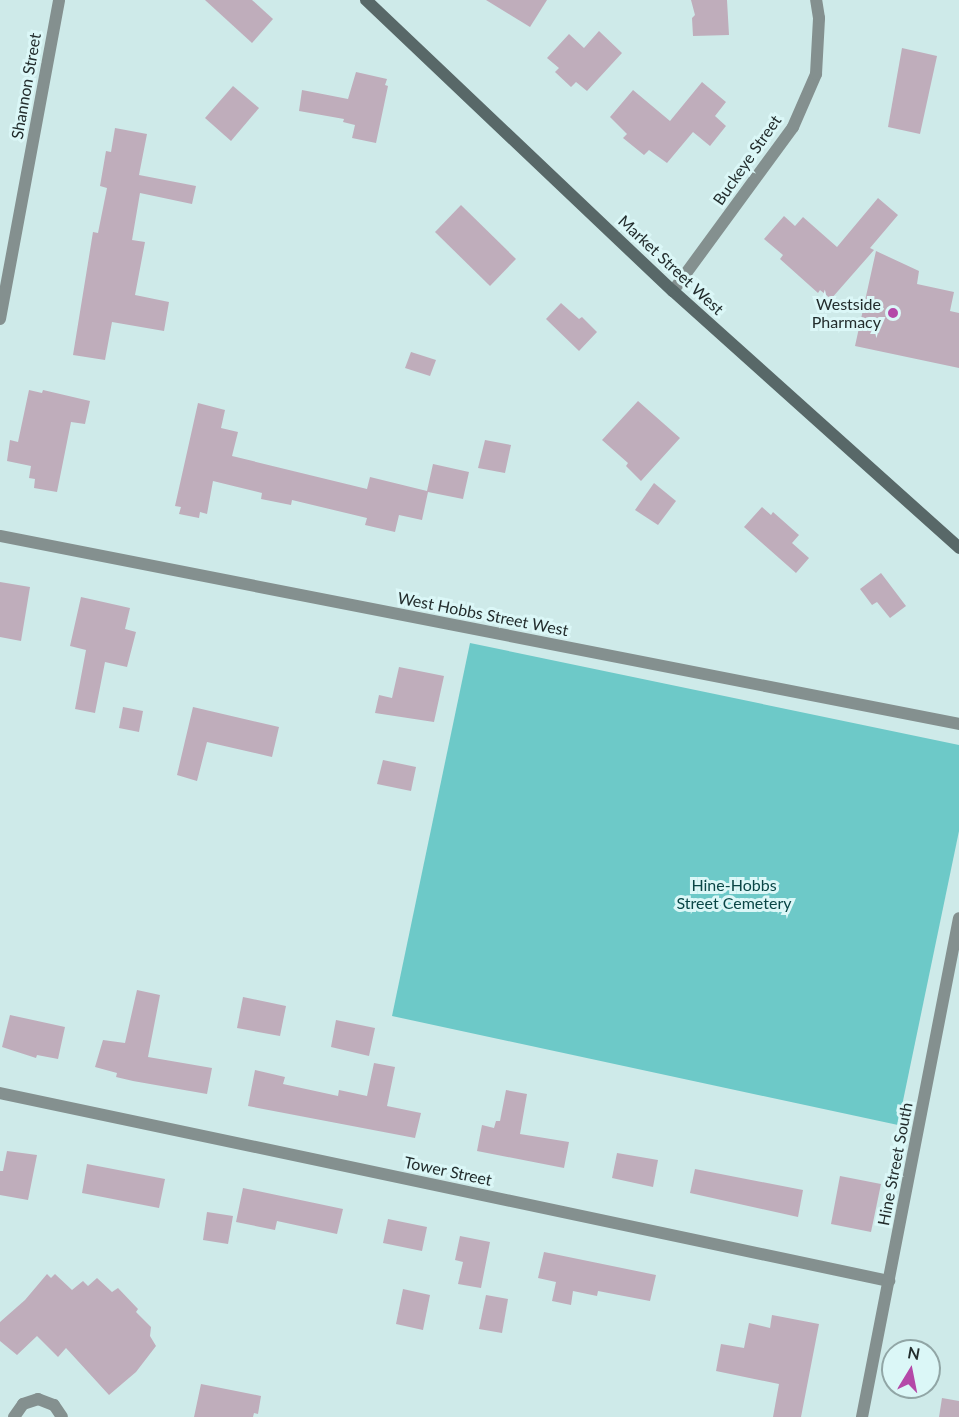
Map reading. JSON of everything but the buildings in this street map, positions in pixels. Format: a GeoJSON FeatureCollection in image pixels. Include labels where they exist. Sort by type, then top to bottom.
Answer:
{"type":"FeatureCollection","features":[{"type":"Feature","properties":{"kind":"main road","name":"Market Street West"},"geometry":{"type":"LineString","coordinates":[[366,0],[673,291],[959,548]]}},
{"type":"Feature","properties":{"kind":"street","name":"Shannon Street"},"geometry":{"type":"LineString","coordinates":[[0,319],[59,0]]}},
{"type":"Feature","properties":{"kind":"street","name":"Buckeye Street"},"geometry":{"type":"LineString","coordinates":[[673,291],[793,127],[816,74],[819,18],[816,0]]}},
{"type":"Feature","properties":{"kind":"street","name":"West Hobbs Street West"},"geometry":{"type":"LineString","coordinates":[[0,536],[959,724]]}},
{"type":"Feature","properties":{"kind":"street","name":"Hine Street South"},"geometry":{"type":"LineString","coordinates":[[862,1417],[959,918]]}},
{"type":"Feature","properties":{"kind":"street","name":"Tower Street"},"geometry":{"type":"LineString","coordinates":[[0,1093],[889,1281]]}},
{"type":"Feature","properties":{"kind":"street"},"geometry":{"type":"LineString","coordinates":[[14,1417],[23,1404],[38,1400],[54,1405],[62,1417]]}},
{"type":"Feature","properties":{"kind":"green space","name":"Hine-Hobbs Street Cemetery"},"geometry":{"type":"Polygon","coordinates":[[[470,643],[959,745],[959,831],[898,1125],[392,1016],[470,643]]]}},
{"type":"Feature","properties":{"kind":"place","name":"Westside Pharmacy"},"geometry":{"type":"Point","coordinates":[893,313]}}]}
